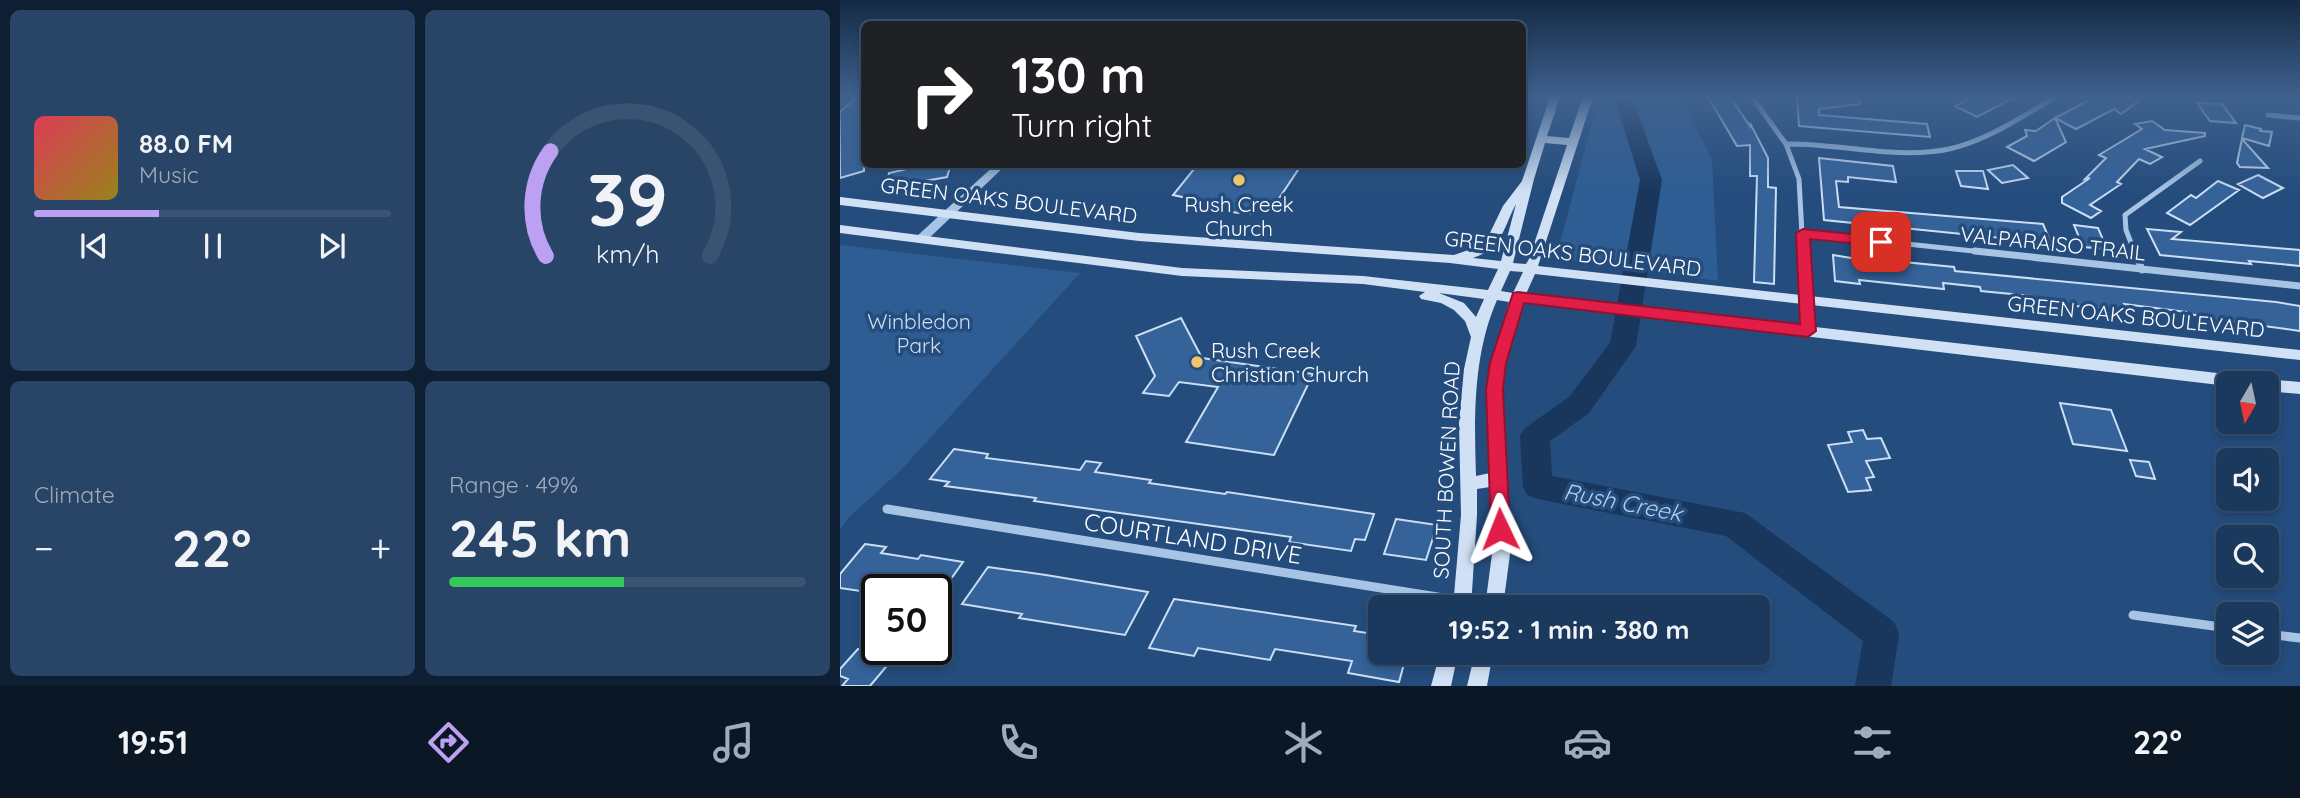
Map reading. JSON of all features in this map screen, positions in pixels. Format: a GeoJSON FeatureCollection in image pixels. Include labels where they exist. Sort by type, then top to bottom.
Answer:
{"type":"FeatureCollection","features":[{"type":"Feature","properties":{"kind":"main road","name":"SOUTH BOWEN ROAD"},"geometry":{"type":"LineString","coordinates":[[1463,595],[1469,484],[1467,423],[1471,369],[1492,294],[1506,265],[1524,208],[1528,179],[1544,129]]}},
{"type":"Feature","properties":{"kind":"main road"},"geometry":{"type":"LineString","coordinates":[[1496,595],[1501,554],[1494,390],[1498,363],[1518,297],[1578,129]]}},
{"type":"Feature","properties":{"kind":"main road"},"geometry":{"type":"LineString","coordinates":[[1541,139],[1573,142]]}},
{"type":"Feature","properties":{"kind":"main road"},"geometry":{"type":"LineString","coordinates":[[1451,259],[1480,251],[1489,244],[1500,231],[1509,206],[1528,179]]}},
{"type":"Feature","properties":{"kind":"main road","name":"GREEN OAKS BOULEVARD"},"geometry":{"type":"LineString","coordinates":[[840,201],[1226,245],[1451,259],[2300,355]]}},
{"type":"Feature","properties":{"kind":"main road"},"geometry":{"type":"LineString","coordinates":[[840,229],[1182,272],[1307,276],[1492,294],[2216,379]]}},
{"type":"Feature","properties":{"kind":"main road"},"geometry":{"type":"LineString","coordinates":[[1307,276],[1452,301],[1474,320],[1478,339]]}},
{"type":"Feature","properties":{"kind":"main road"},"geometry":{"type":"LineString","coordinates":[[2279,386],[2300,388]]}},
{"type":"Feature","properties":{"kind":"main road"},"geometry":{"type":"LineString","coordinates":[[1469,484],[1498,478]]}},
{"type":"Feature","properties":{"kind":"main road"},"geometry":{"type":"LineString","coordinates":[[1440,686],[1446,665]]}},
{"type":"Feature","properties":{"kind":"main road"},"geometry":{"type":"LineString","coordinates":[[1476,686],[1481,665]]}},
{"type":"Feature","properties":{"kind":"street"},"geometry":{"type":"LineString","coordinates":[[1775,129],[1786,144],[1800,180],[1808,331]]}},
{"type":"Feature","properties":{"kind":"street"},"geometry":{"type":"LineString","coordinates":[[1786,144],[1820,143],[1928,151],[1949,149],[1995,129]]}},
{"type":"Feature","properties":{"kind":"street"},"geometry":{"type":"LineString","coordinates":[[2142,270],[2126,230],[2125,215],[2200,161]]}},
{"type":"Feature","properties":{"kind":"street"},"geometry":{"type":"LineString","coordinates":[[922,239],[999,168]]}},
{"type":"Feature","properties":{"kind":"street","name":"VALPARAISO TRAIL"},"geometry":{"type":"LineString","coordinates":[[1803,233],[2300,286]]}},
{"type":"Feature","properties":{"kind":"street","name":"COURTLAND DRIVE"},"geometry":{"type":"LineString","coordinates":[[887,509],[1402,595]]}},
{"type":"Feature","properties":{"kind":"street"},"geometry":{"type":"LineString","coordinates":[[2133,615],[2216,626]]}},
{"type":"Feature","properties":{"kind":"street"},"geometry":{"type":"LineString","coordinates":[[2279,636],[2300,638]]}},
{"type":"Feature","properties":{"kind":"green space"},"geometry":{"type":"Polygon","coordinates":[[[1590,129],[1697,129],[1712,159],[1718,281],[1566,259],[1560,242],[1590,129]]]}},
{"type":"Feature","properties":{"kind":"green space","name":"Winbledon Park"},"geometry":{"type":"Polygon","coordinates":[[[840,245],[1080,273],[901,470],[849,517],[840,530],[840,245]]]}},
{"type":"Feature","properties":{"kind":"building"},"geometry":{"type":"Polygon","coordinates":[[[840,129],[861,129],[861,168],[864,168],[864,171],[840,178],[840,129]]]}},
{"type":"Feature","properties":{"kind":"building"},"geometry":{"type":"Polygon","coordinates":[[[1727,129],[1753,129],[1768,158],[1768,187],[1776,188],[1774,284],[1754,282],[1757,176],[1750,176],[1750,145],[1737,146],[1727,129]]]}},
{"type":"Feature","properties":{"kind":"building"},"geometry":{"type":"Polygon","coordinates":[[[1835,129],[1928,129],[1930,137],[1835,129]]]}},
{"type":"Feature","properties":{"kind":"building"},"geometry":{"type":"Polygon","coordinates":[[[2060,129],[2066,142],[2034,161],[2007,147],[2027,136],[2025,130],[2060,129]]]}},
{"type":"Feature","properties":{"kind":"building"},"geometry":{"type":"Polygon","coordinates":[[[2142,129],[2205,133],[2205,136],[2145,149],[2162,157],[2150,164],[2139,159],[2117,182],[2121,184],[2090,205],[2101,211],[2091,218],[2062,203],[2062,197],[2090,178],[2085,179],[2106,158],[2099,155],[2142,129]]]}},
{"type":"Feature","properties":{"kind":"building"},"geometry":{"type":"Polygon","coordinates":[[[2244,129],[2272,132],[2269,146],[2242,138],[2244,129]]]}},
{"type":"Feature","properties":{"kind":"building"},"geometry":{"type":"Polygon","coordinates":[[[2242,139],[2268,168],[2240,167],[2237,163],[2242,139]]]}},
{"type":"Feature","properties":{"kind":"building"},"geometry":{"type":"Polygon","coordinates":[[[1819,158],[1893,166],[1896,182],[1848,177],[1848,182],[1836,181],[1839,207],[2043,224],[2051,243],[1824,220],[1819,158]]]}},
{"type":"Feature","properties":{"kind":"building"},"geometry":{"type":"Polygon","coordinates":[[[2013,165],[2028,178],[2002,183],[1988,170],[2013,165]]]}},
{"type":"Feature","properties":{"kind":"building"},"geometry":{"type":"Polygon","coordinates":[[[911,168],[950,168],[947,177],[886,188],[889,173],[911,168]]]}},
{"type":"Feature","properties":{"kind":"building","name":"Rush Creek Church"},"geometry":{"type":"Polygon","coordinates":[[[1195,168],[1299,168],[1272,209],[1255,207],[1250,214],[1201,209],[1206,202],[1173,195],[1195,168]]]}},
{"type":"Feature","properties":{"kind":"building"},"geometry":{"type":"Polygon","coordinates":[[[1956,171],[1983,171],[1988,189],[1961,186],[1956,171]]]}},
{"type":"Feature","properties":{"kind":"building"},"geometry":{"type":"Polygon","coordinates":[[[2258,175],[2283,188],[2263,198],[2238,184],[2258,175]]]}},
{"type":"Feature","properties":{"kind":"building"},"geometry":{"type":"Polygon","coordinates":[[[2218,181],[2239,190],[2190,225],[2167,213],[2191,195],[2196,198],[2218,181]]]}},
{"type":"Feature","properties":{"kind":"building"},"geometry":{"type":"Polygon","coordinates":[[[2074,225],[2098,228],[2107,249],[2083,247],[2074,225]]]}},
{"type":"Feature","properties":{"kind":"building"},"geometry":{"type":"Polygon","coordinates":[[[2147,229],[2181,232],[2172,239],[2300,250],[2300,266],[2160,255],[2147,229]]]}},
{"type":"Feature","properties":{"kind":"building"},"geometry":{"type":"Polygon","coordinates":[[[1833,255],[1894,265],[1893,261],[1954,267],[1955,271],[2276,302],[2300,306],[2300,331],[2227,321],[2229,325],[2206,323],[2202,316],[2186,312],[2124,304],[2127,311],[2034,302],[2032,296],[1981,291],[1980,287],[1943,283],[1944,289],[1859,280],[1860,284],[1835,281],[1833,255]]]}},
{"type":"Feature","properties":{"kind":"building"},"geometry":{"type":"Polygon","coordinates":[[[1181,318],[1202,358],[1313,374],[1274,455],[1186,442],[1218,387],[1179,382],[1169,396],[1143,393],[1155,376],[1136,336],[1181,318]]]}},
{"type":"Feature","properties":{"kind":"building"},"geometry":{"type":"Polygon","coordinates":[[[2060,403],[2111,410],[2127,451],[2073,444],[2060,403]]]}},
{"type":"Feature","properties":{"kind":"building"},"geometry":{"type":"Polygon","coordinates":[[[1863,430],[1867,439],[1881,438],[1890,458],[1866,461],[1874,477],[1866,478],[1871,490],[1848,492],[1828,445],[1852,442],[1848,432],[1863,430]]]}},
{"type":"Feature","properties":{"kind":"building"},"geometry":{"type":"Polygon","coordinates":[[[954,449],[988,454],[986,458],[1080,470],[1086,461],[1101,463],[1095,472],[1151,480],[1149,483],[1374,514],[1365,540],[1355,539],[1351,551],[1289,542],[1291,537],[1034,501],[1036,498],[945,486],[949,482],[930,479],[954,449]]]}},
{"type":"Feature","properties":{"kind":"building"},"geometry":{"type":"Polygon","coordinates":[[[2130,460],[2149,462],[2155,479],[2136,476],[2130,460]]]}},
{"type":"Feature","properties":{"kind":"building"},"geometry":{"type":"Polygon","coordinates":[[[1396,519],[1437,525],[1426,560],[1384,554],[1396,519]]]}},
{"type":"Feature","properties":{"kind":"building"},"geometry":{"type":"Polygon","coordinates":[[[865,544],[886,547],[881,553],[918,559],[921,555],[963,562],[952,577],[952,574],[861,574],[861,591],[840,588],[840,574],[865,544]]]}},
{"type":"Feature","properties":{"kind":"building"},"geometry":{"type":"Polygon","coordinates":[[[988,567],[1148,592],[1125,635],[1019,618],[1022,614],[962,604],[988,567]]]}},
{"type":"Feature","properties":{"kind":"building"},"geometry":{"type":"Polygon","coordinates":[[[1174,599],[1356,626],[1354,631],[1368,633],[1368,665],[1404,665],[1399,682],[1348,673],[1352,661],[1275,649],[1270,660],[1198,648],[1194,656],[1149,648],[1174,599]]]}},
{"type":"Feature","properties":{"kind":"building"},"geometry":{"type":"Polygon","coordinates":[[[858,649],[861,650],[861,665],[888,665],[870,686],[842,686],[848,679],[840,676],[840,669],[858,649]]]}},
{"type":"Feature","properties":{"kind":"waterway","name":"Rush Creek"},"geometry":{"type":"LineString","coordinates":[[1634,129],[1651,180],[1623,346],[1579,405],[1535,436],[1538,486],[1734,523],[1882,634],[1873,686]]}},
{"type":"Feature","properties":{"kind":"place","name":"Rush Creek Church"},"geometry":{"type":"Point","coordinates":[1239,180]}},
{"type":"Feature","properties":{"kind":"place","name":"Rush Creek Christian Church"},"geometry":{"type":"Point","coordinates":[1197,362]}},
{"type":"Feature","properties":{"kind":"route"},"geometry":{"type":"LineString","coordinates":[[1500,529],[1494,390],[1498,363],[1518,297],[1808,331],[1803,233],[1881,242]]}}]}
